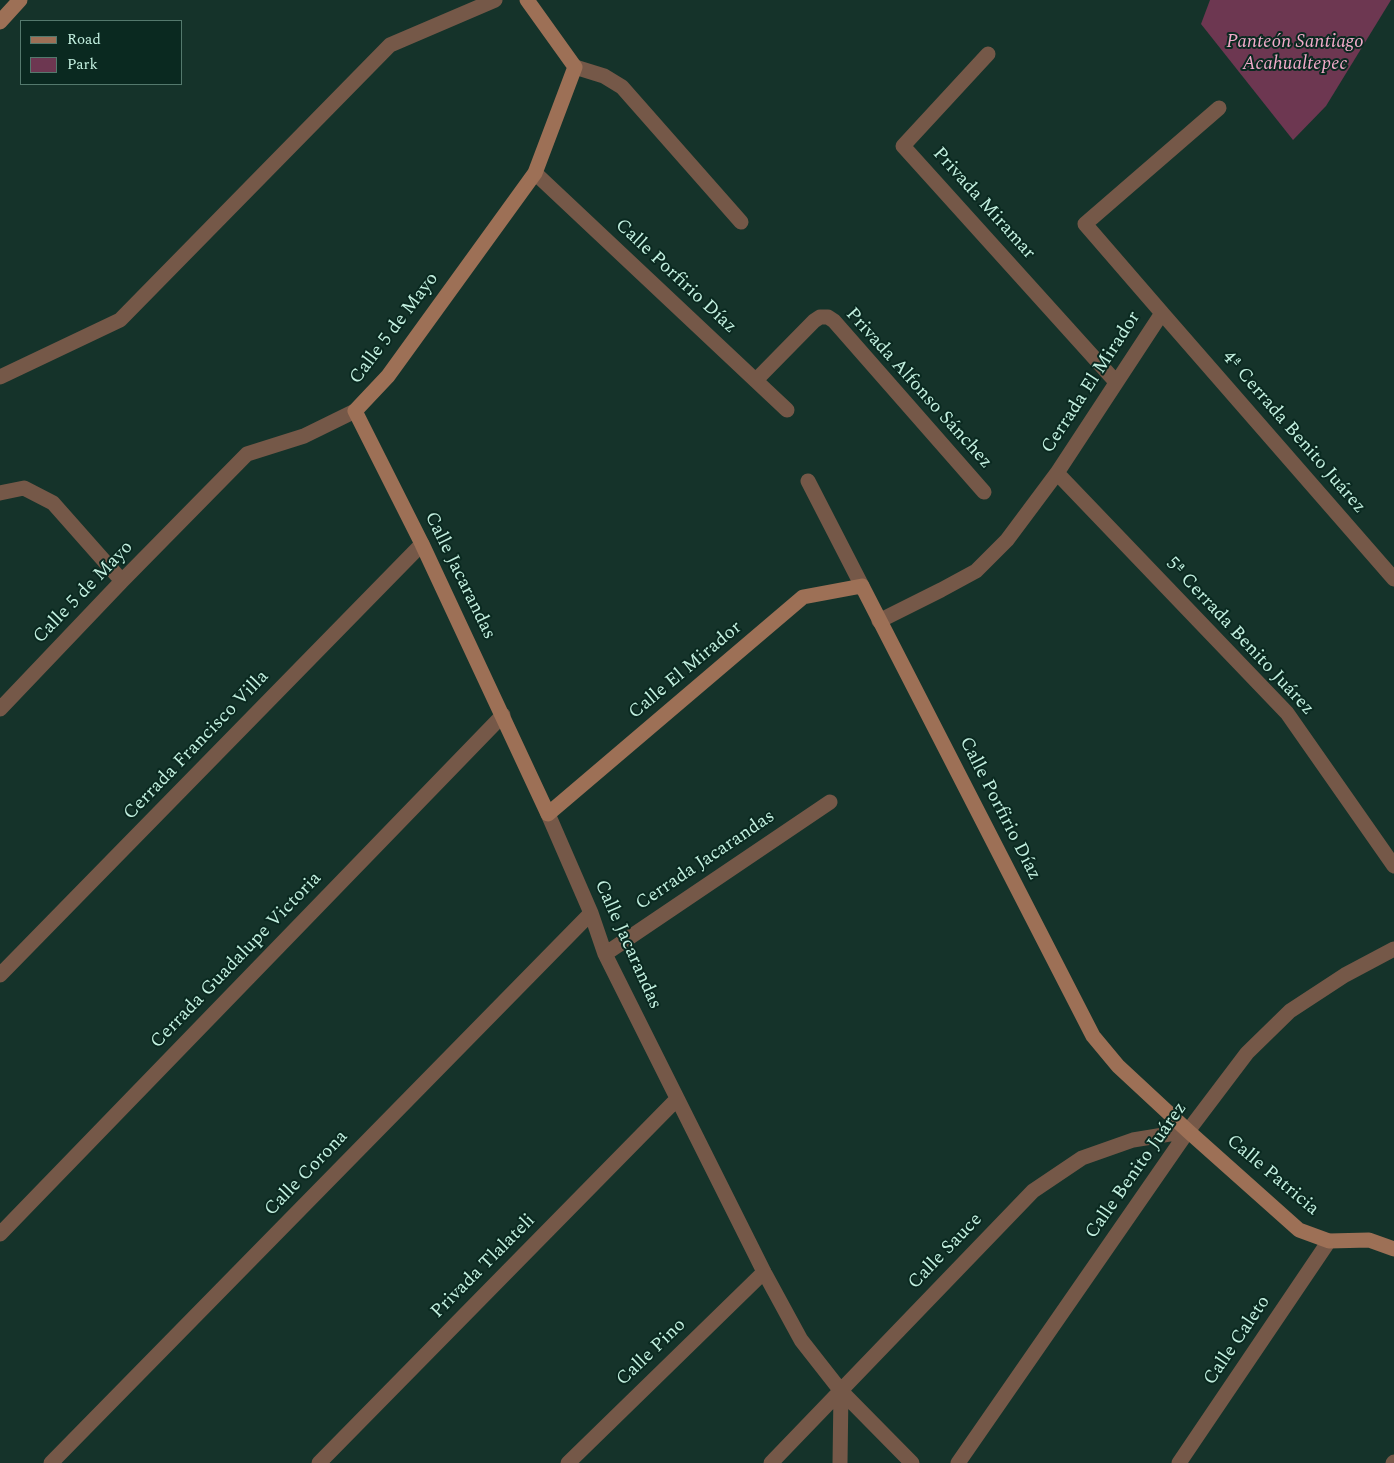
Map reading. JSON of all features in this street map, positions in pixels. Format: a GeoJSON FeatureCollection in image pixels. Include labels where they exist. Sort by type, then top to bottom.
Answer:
{"type":"FeatureCollection","features":[{"type":"Feature","properties":{"kind":"street"},"geometry":{"type":"LineString","coordinates":[[0,22],[20,0]]}},
{"type":"Feature","properties":{"kind":"street"},"geometry":{"type":"LineString","coordinates":[[0,377],[120,320],[390,45],[495,0]]}},
{"type":"Feature","properties":{"kind":"street"},"geometry":{"type":"LineString","coordinates":[[527,0],[575,68],[604,76],[622,87],[741,222]]}},
{"type":"Feature","properties":{"kind":"street","name":"Privada Miramar"},"geometry":{"type":"LineString","coordinates":[[988,54],[904,146],[1116,382]]}},
{"type":"Feature","properties":{"kind":"street","name":"Calle 5 de Mayo"},"geometry":{"type":"LineString","coordinates":[[0,709],[247,454],[304,436],[356,411],[388,376],[535,173],[575,68]]}},
{"type":"Feature","properties":{"kind":"street","name":"Cerrada El Mirador"},"geometry":{"type":"LineString","coordinates":[[879,621],[976,571],[1007,540],[1057,473],[1162,312],[1085,224],[1219,108]]}},
{"type":"Feature","properties":{"kind":"street","name":"Calle Porfirio Díaz"},"geometry":{"type":"LineString","coordinates":[[535,173],[787,410]]}},
{"type":"Feature","properties":{"kind":"street","name":"4ª Cerrada Benito Juárez"},"geometry":{"type":"LineString","coordinates":[[1162,312],[1394,579]]}},
{"type":"Feature","properties":{"kind":"street","name":"Privada Alfonso Sánchez"},"geometry":{"type":"LineString","coordinates":[[756,380],[814,321],[820,317],[828,318],[834,322],[984,492]]}},
{"type":"Feature","properties":{"kind":"street","name":"Calle Jacarandas"},"geometry":{"type":"LineString","coordinates":[[356,411],[422,544],[503,715],[591,913],[605,954],[764,1272],[801,1340],[841,1391],[912,1463]]}},
{"type":"Feature","properties":{"kind":"street","name":"5ª Cerrada Benito Juárez"},"geometry":{"type":"LineString","coordinates":[[1057,473],[1287,713],[1394,866]]}},
{"type":"Feature","properties":{"kind":"street","name":"Calle Porfirio Díaz"},"geometry":{"type":"LineString","coordinates":[[808,481],[1094,1036],[1118,1066],[1188,1131]]}},
{"type":"Feature","properties":{"kind":"street"},"geometry":{"type":"LineString","coordinates":[[0,493],[24,488],[53,502],[122,582]]}},
{"type":"Feature","properties":{"kind":"street","name":"Cerrada Francisco Villa"},"geometry":{"type":"LineString","coordinates":[[0,975],[422,544]]}},
{"type":"Feature","properties":{"kind":"street","name":"Calle El Mirador"},"geometry":{"type":"LineString","coordinates":[[548,814],[803,597],[862,586]]}},
{"type":"Feature","properties":{"kind":"street","name":"Cerrada Guadalupe Victoria"},"geometry":{"type":"LineString","coordinates":[[0,1234],[503,715]]}},
{"type":"Feature","properties":{"kind":"street","name":"Cerrada Jacarandas"},"geometry":{"type":"LineString","coordinates":[[605,954],[830,802]]}},
{"type":"Feature","properties":{"kind":"street","name":"Calle Corona"},"geometry":{"type":"LineString","coordinates":[[51,1463],[591,913]]}},
{"type":"Feature","properties":{"kind":"street","name":"Calle Benito Juárez"},"geometry":{"type":"LineString","coordinates":[[958,1463],[1188,1131],[1247,1053],[1290,1011],[1345,975],[1394,949]]}},
{"type":"Feature","properties":{"kind":"street","name":"Privada Tlalateli"},"geometry":{"type":"LineString","coordinates":[[319,1463],[678,1099]]}},
{"type":"Feature","properties":{"kind":"street","name":"Calle Patricia"},"geometry":{"type":"LineString","coordinates":[[1188,1131],[1299,1230],[1329,1241],[1369,1240],[1394,1249]]}},
{"type":"Feature","properties":{"kind":"street","name":"Calle Sauce"},"geometry":{"type":"LineString","coordinates":[[771,1463],[1033,1191],[1082,1158],[1133,1140],[1188,1131]]}},
{"type":"Feature","properties":{"kind":"street","name":"Calle Caleto"},"geometry":{"type":"LineString","coordinates":[[1179,1463],[1329,1241]]}},
{"type":"Feature","properties":{"kind":"street","name":"Calle Pino"},"geometry":{"type":"LineString","coordinates":[[568,1463],[764,1272]]}},
{"type":"Feature","properties":{"kind":"street"},"geometry":{"type":"LineString","coordinates":[[840,1463],[841,1391]]}},
{"type":"Feature","properties":{"kind":"green space","name":"Panteón Santiago Acahualtepec"},"geometry":{"type":"Polygon","coordinates":[[[1210,0],[1391,0],[1326,106],[1293,140],[1201,24],[1210,0]]]}}]}
